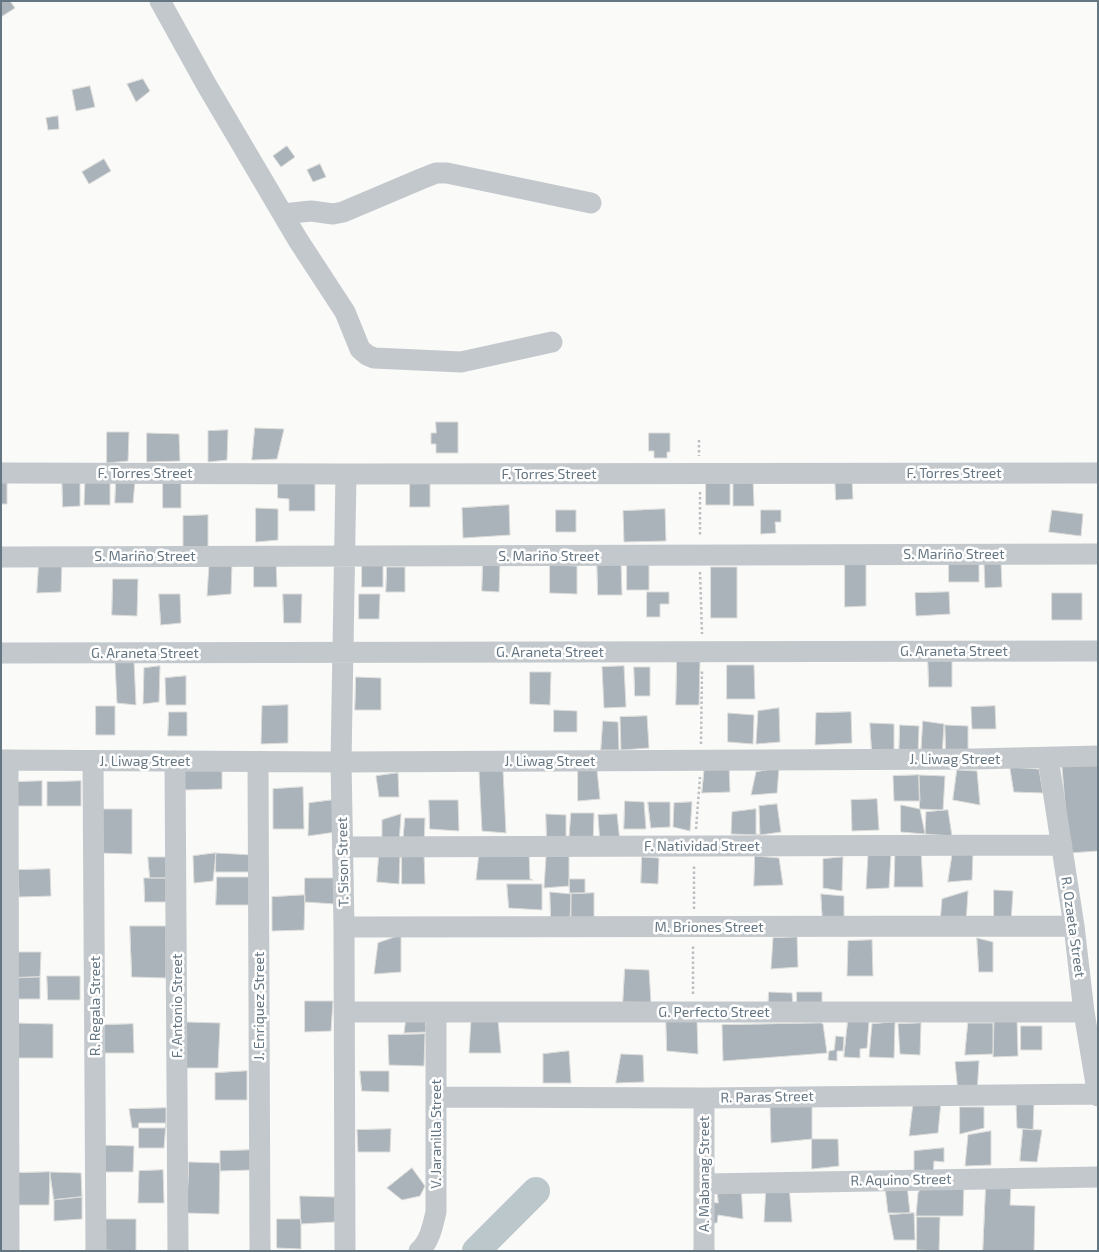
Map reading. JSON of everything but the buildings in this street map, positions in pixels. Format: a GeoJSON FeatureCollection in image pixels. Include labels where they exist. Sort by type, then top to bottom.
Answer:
{"type":"FeatureCollection","features":[{"type":"Feature","properties":{"kind":"street"},"geometry":{"type":"LineString","coordinates":[[160,1],[206,84],[298,240],[345,312],[360,349],[374,358],[461,362],[552,342]]}},
{"type":"Feature","properties":{"kind":"street"},"geometry":{"type":"LineString","coordinates":[[284,214],[311,211],[333,214],[344,212],[436,173],[447,173],[590,203]]}},
{"type":"Feature","properties":{"kind":"street","name":"F. Torres Street"},"geometry":{"type":"LineString","coordinates":[[1,473],[1097,478]]}},
{"type":"Feature","properties":{"kind":"street","name":"T. Sison Street"},"geometry":{"type":"LineString","coordinates":[[345,1251],[342,653],[346,474]]}},
{"type":"Feature","properties":{"kind":"street","name":"S. Mariño Street"},"geometry":{"type":"LineString","coordinates":[[1,557],[1098,554]]}},
{"type":"Feature","properties":{"kind":"street","name":"G. Araneta Street"},"geometry":{"type":"LineString","coordinates":[[1,653],[1098,651]]}},
{"type":"Feature","properties":{"kind":"street","name":"J. Liwag Street"},"geometry":{"type":"LineString","coordinates":[[4,760],[342,762],[1048,758],[1098,756]]}},
{"type":"Feature","properties":{"kind":"street","name":"R. Ozaeta Street"},"geometry":{"type":"LineString","coordinates":[[1048,758],[1074,926],[1084,1012],[1098,1095]]}},
{"type":"Feature","properties":{"kind":"street"},"geometry":{"type":"LineString","coordinates":[[4,760],[9,1251]]}},
{"type":"Feature","properties":{"kind":"street","name":"F. Antonio Street"},"geometry":{"type":"LineString","coordinates":[[175,761],[178,1251]]}},
{"type":"Feature","properties":{"kind":"street","name":"R. Regala Street"},"geometry":{"type":"LineString","coordinates":[[94,762],[96,1251]]}},
{"type":"Feature","properties":{"kind":"street","name":"J. Enriquez Street"},"geometry":{"type":"LineString","coordinates":[[258,762],[260,1251]]}},
{"type":"Feature","properties":{"kind":"street","name":"F. Natividad Street"},"geometry":{"type":"LineString","coordinates":[[343,847],[1062,845]]}},
{"type":"Feature","properties":{"kind":"street","name":"M. Briones Street"},"geometry":{"type":"LineString","coordinates":[[344,927],[1074,926]]}},
{"type":"Feature","properties":{"kind":"street","name":"G. Perfecto Street"},"geometry":{"type":"LineString","coordinates":[[344,1012],[1084,1012]]}},
{"type":"Feature","properties":{"kind":"street","name":"V. Jaranilla Street"},"geometry":{"type":"LineString","coordinates":[[419,1251],[431,1230],[436,1212],[436,1012]]}},
{"type":"Feature","properties":{"kind":"street","name":"R. Paras Street"},"geometry":{"type":"LineString","coordinates":[[436,1097],[704,1098],[1098,1095]]}},
{"type":"Feature","properties":{"kind":"street","name":"A. Mabanag Street"},"geometry":{"type":"LineString","coordinates":[[704,1098],[704,1251]]}},
{"type":"Feature","properties":{"kind":"street","name":"R. Aquino Street"},"geometry":{"type":"LineString","coordinates":[[705,1184],[1098,1177]]}},
{"type":"Feature","properties":{"kind":"waterway"},"geometry":{"type":"LineString","coordinates":[[476,1251],[536,1191]]}}]}
